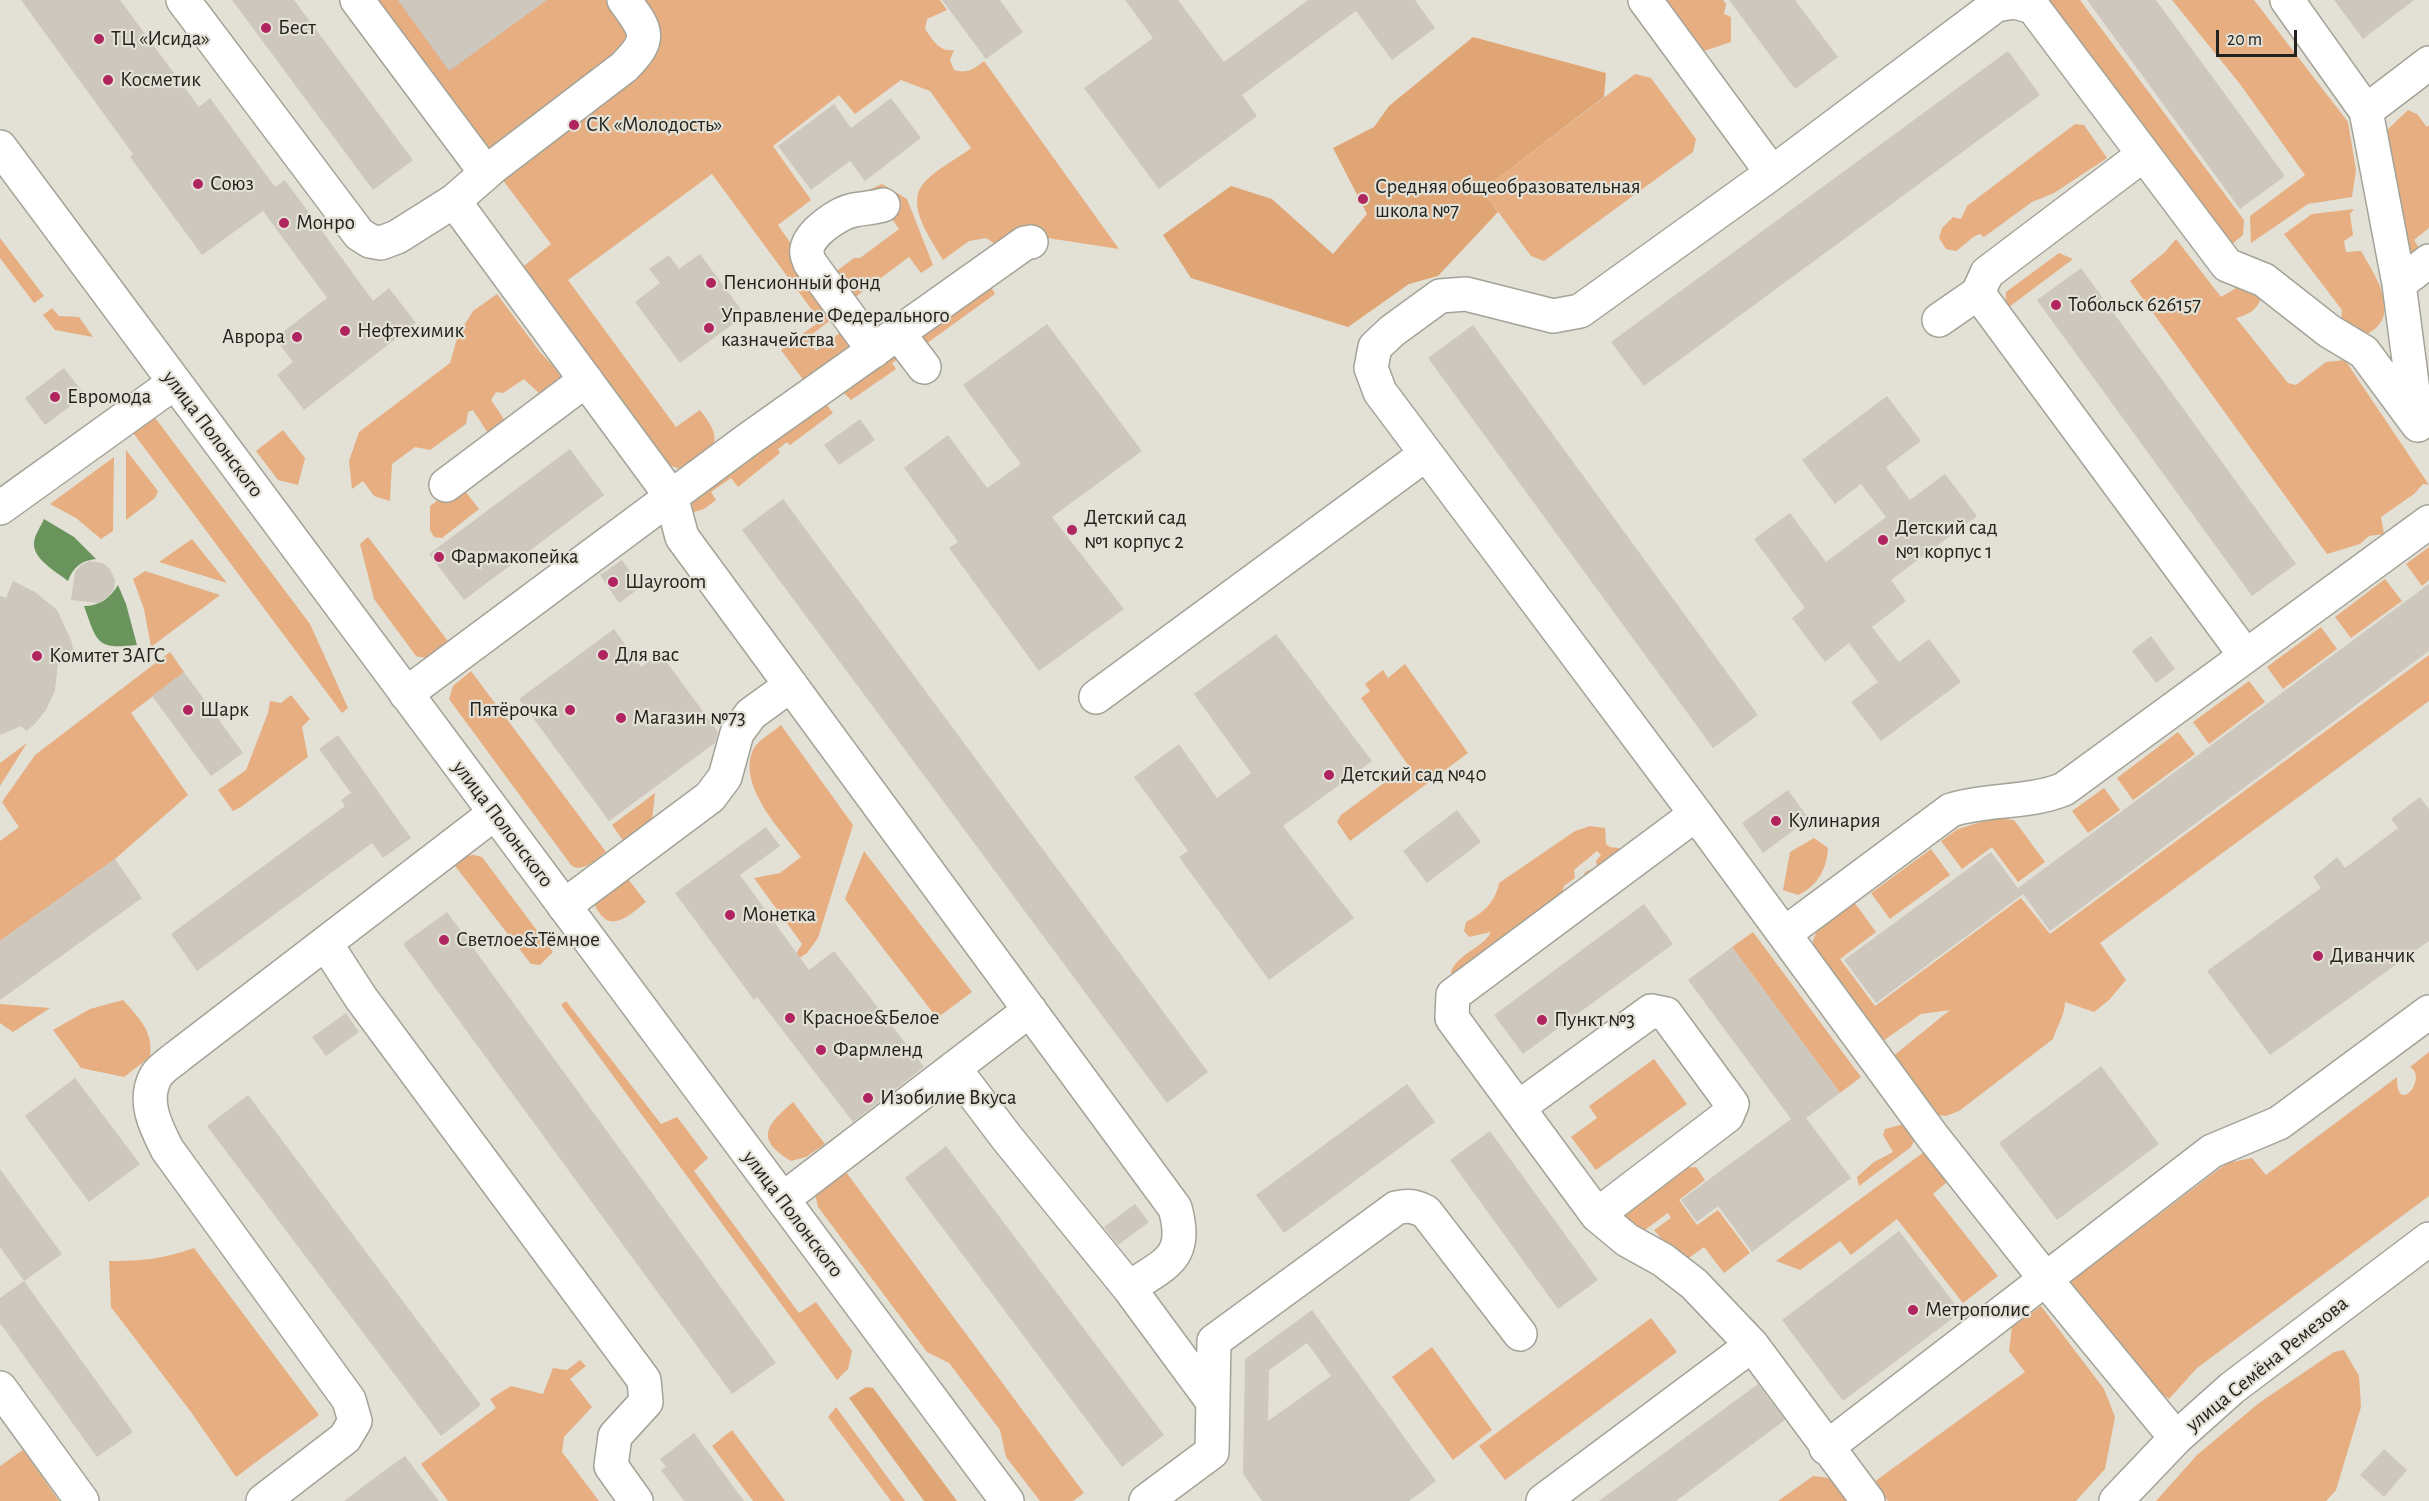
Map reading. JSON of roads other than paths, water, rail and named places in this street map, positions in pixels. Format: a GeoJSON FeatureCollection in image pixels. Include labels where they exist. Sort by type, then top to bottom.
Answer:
{"type":"FeatureCollection","features":[{"type":"Feature","properties":{"kind":"main road"},"geometry":{"type":"LineString","coordinates":[[183,0],[359,234],[370,241],[381,243],[397,237],[454,201],[486,173],[624,68],[640,51],[645,36],[640,21],[624,0]]}},
{"type":"Feature","properties":{"kind":"main road"},"geometry":{"type":"LineString","coordinates":[[357,0],[486,173]]}},
{"type":"Feature","properties":{"kind":"main road"},"geometry":{"type":"LineString","coordinates":[[1645,0],[1772,172]]}},
{"type":"Feature","properties":{"kind":"main road"},"geometry":{"type":"LineString","coordinates":[[2287,0],[2366,111],[2399,284],[2423,435]]}},
{"type":"Feature","properties":{"kind":"main road"},"geometry":{"type":"LineString","coordinates":[[2176,1438],[2045,1279],[1933,1137],[1696,814],[1380,393],[1371,368],[1375,347],[1392,331],[1440,296],[1466,294],[1553,316],[1580,311],[1996,5],[2015,2],[2033,7],[2228,265],[2264,280],[2329,331],[2364,352],[2423,435]]}},
{"type":"Feature","properties":{"kind":"main road"},"geometry":{"type":"LineString","coordinates":[[2366,111],[2429,63]]}},
{"type":"Feature","properties":{"kind":"main road","name":"улица Полонского"},"geometry":{"type":"LineString","coordinates":[[0,147],[1007,1501]]}},
{"type":"Feature","properties":{"kind":"main road"},"geometry":{"type":"LineString","coordinates":[[1939,320],[1978,293],[1987,273],[2143,155]]}},
{"type":"Feature","properties":{"kind":"main road"},"geometry":{"type":"LineString","coordinates":[[454,201],[671,496],[682,537],[1175,1208],[1180,1227],[1179,1245],[1170,1260],[1129,1288]]}},
{"type":"Feature","properties":{"kind":"main road"},"geometry":{"type":"LineString","coordinates":[[883,205],[842,214],[818,232],[810,241],[807,250],[810,262],[886,342],[924,367]]}},
{"type":"Feature","properties":{"kind":"main road"},"geometry":{"type":"LineString","coordinates":[[406,694],[671,496],[967,283],[1025,243],[1031,242]]}},
{"type":"Feature","properties":{"kind":"main road"},"geometry":{"type":"LineString","coordinates":[[2399,284],[2429,261]]}},
{"type":"Feature","properties":{"kind":"main road"},"geometry":{"type":"LineString","coordinates":[[1978,293],[2245,655]]}},
{"type":"Feature","properties":{"kind":"main road"},"geometry":{"type":"LineString","coordinates":[[2364,352],[2404,325]]}},
{"type":"Feature","properties":{"kind":"main road"},"geometry":{"type":"LineString","coordinates":[[446,485],[586,380]]}},
{"type":"Feature","properties":{"kind":"main road"},"geometry":{"type":"LineString","coordinates":[[0,508],[174,383]]}},
{"type":"Feature","properties":{"kind":"main road"},"geometry":{"type":"LineString","coordinates":[[1096,697],[1182,618],[1264,588],[1426,454]]}},
{"type":"Feature","properties":{"kind":"main road"},"geometry":{"type":"LineString","coordinates":[[1784,934],[1951,810],[1970,804],[2047,796],[2064,789],[2429,522]]}},
{"type":"Feature","properties":{"kind":"main road"},"geometry":{"type":"LineString","coordinates":[[564,906],[710,797],[725,777],[737,733],[752,714],[791,685]]}},
{"type":"Feature","properties":{"kind":"main road"},"geometry":{"type":"LineString","coordinates":[[263,1501],[345,1438],[355,1421],[349,1400],[167,1149],[154,1123],[149,1100],[156,1076],[177,1057],[495,813]]}},
{"type":"Feature","properties":{"kind":"main road"},"geometry":{"type":"LineString","coordinates":[[1696,814],[1453,995],[1452,1018],[1597,1215],[1627,1240],[1663,1260],[1694,1284],[1752,1345],[1826,1448],[1868,1501]]}},
{"type":"Feature","properties":{"kind":"main road"},"geometry":{"type":"LineString","coordinates":[[326,944],[361,998],[645,1380],[646,1402],[615,1436],[611,1466],[636,1501]]}},
{"type":"Feature","properties":{"kind":"main road"},"geometry":{"type":"LineString","coordinates":[[783,1199],[1030,1010]]}},
{"type":"Feature","properties":{"kind":"main road"},"geometry":{"type":"LineString","coordinates":[[1519,1107],[1651,1011],[1666,1014],[1732,1104],[1726,1116],[1597,1215]]}},
{"type":"Feature","properties":{"kind":"main road"},"geometry":{"type":"LineString","coordinates":[[1826,1448],[2212,1151],[2279,1123],[2429,1012]]}},
{"type":"Feature","properties":{"kind":"main road"},"geometry":{"type":"LineString","coordinates":[[954,1068],[1007,1138],[1129,1288],[1213,1402]]}},
{"type":"Feature","properties":{"kind":"main road"},"geometry":{"type":"LineString","coordinates":[[1146,1501],[1212,1452],[1214,1341],[1396,1208],[1416,1207],[1426,1212],[1520,1334]]}},
{"type":"Feature","properties":{"kind":"main road","name":"улица Семёна Ремезова"},"geometry":{"type":"LineString","coordinates":[[2116,1501],[2176,1438],[2273,1356],[2429,1239]]}},
{"type":"Feature","properties":{"kind":"main road"},"geometry":{"type":"LineString","coordinates":[[1543,1501],[1752,1345]]}},
{"type":"Feature","properties":{"kind":"main road"},"geometry":{"type":"LineString","coordinates":[[0,1388],[82,1501]]}},
{"type":"Feature","properties":{"kind":"place","name":"Бест"},"geometry":{"type":"Point","coordinates":[266,28]}},
{"type":"Feature","properties":{"kind":"place","name":"ТЦ «Исида»"},"geometry":{"type":"Point","coordinates":[99,39]}},
{"type":"Feature","properties":{"kind":"place","name":"Косметик"},"geometry":{"type":"Point","coordinates":[108,80]}},
{"type":"Feature","properties":{"kind":"place","name":"СК «Молодость»"},"geometry":{"type":"Point","coordinates":[574,125]}},
{"type":"Feature","properties":{"kind":"place","name":"Союз"},"geometry":{"type":"Point","coordinates":[198,184]}},
{"type":"Feature","properties":{"kind":"place","name":"Средняя общеобразовательная школа №7"},"geometry":{"type":"Point","coordinates":[1363,199]}},
{"type":"Feature","properties":{"kind":"place","name":"Монро"},"geometry":{"type":"Point","coordinates":[284,223]}},
{"type":"Feature","properties":{"kind":"place","name":"Пенсионный фонд"},"geometry":{"type":"Point","coordinates":[711,283]}},
{"type":"Feature","properties":{"kind":"place","name":"Тобольск 626157"},"geometry":{"type":"Point","coordinates":[2056,305]}},
{"type":"Feature","properties":{"kind":"place","name":"Управление Федерального казначейства"},"geometry":{"type":"Point","coordinates":[709,328]}},
{"type":"Feature","properties":{"kind":"place","name":"Нефтехимик"},"geometry":{"type":"Point","coordinates":[345,331]}},
{"type":"Feature","properties":{"kind":"place","name":"Аврора"},"geometry":{"type":"Point","coordinates":[297,337]}},
{"type":"Feature","properties":{"kind":"place","name":"Евромода"},"geometry":{"type":"Point","coordinates":[55,397]}},
{"type":"Feature","properties":{"kind":"place","name":"Детский сад №1 корпус 2"},"geometry":{"type":"Point","coordinates":[1072,530]}},
{"type":"Feature","properties":{"kind":"place","name":"Детский сад №1 корпус 1"},"geometry":{"type":"Point","coordinates":[1883,540]}},
{"type":"Feature","properties":{"kind":"place","name":"Фармакопейка"},"geometry":{"type":"Point","coordinates":[439,557]}},
{"type":"Feature","properties":{"kind":"place","name":"Шауroom"},"geometry":{"type":"Point","coordinates":[613,582]}},
{"type":"Feature","properties":{"kind":"place","name":"Для вас"},"geometry":{"type":"Point","coordinates":[603,655]}},
{"type":"Feature","properties":{"kind":"place","name":"Комитет ЗАГС"},"geometry":{"type":"Point","coordinates":[37,656]}},
{"type":"Feature","properties":{"kind":"place","name":"Шарк"},"geometry":{"type":"Point","coordinates":[188,710]}},
{"type":"Feature","properties":{"kind":"place","name":"Пятёрочка"},"geometry":{"type":"Point","coordinates":[570,710]}},
{"type":"Feature","properties":{"kind":"place","name":"Магазин №73"},"geometry":{"type":"Point","coordinates":[621,718]}},
{"type":"Feature","properties":{"kind":"place","name":"Детский сад №40"},"geometry":{"type":"Point","coordinates":[1329,775]}},
{"type":"Feature","properties":{"kind":"place","name":"Кулинария"},"geometry":{"type":"Point","coordinates":[1776,821]}},
{"type":"Feature","properties":{"kind":"place","name":"Монетка"},"geometry":{"type":"Point","coordinates":[730,915]}},
{"type":"Feature","properties":{"kind":"place","name":"Светлое&Тёмное"},"geometry":{"type":"Point","coordinates":[444,940]}},
{"type":"Feature","properties":{"kind":"place","name":"Диванчик"},"geometry":{"type":"Point","coordinates":[2318,956]}},
{"type":"Feature","properties":{"kind":"place","name":"Красное&Белое"},"geometry":{"type":"Point","coordinates":[790,1018]}},
{"type":"Feature","properties":{"kind":"place","name":"Пункт №3"},"geometry":{"type":"Point","coordinates":[1542,1020]}},
{"type":"Feature","properties":{"kind":"place","name":"Фармленд"},"geometry":{"type":"Point","coordinates":[821,1050]}},
{"type":"Feature","properties":{"kind":"place","name":"Изобилие Вкуса"},"geometry":{"type":"Point","coordinates":[868,1098]}},
{"type":"Feature","properties":{"kind":"place","name":"Метрополис"},"geometry":{"type":"Point","coordinates":[1913,1310]}}]}
